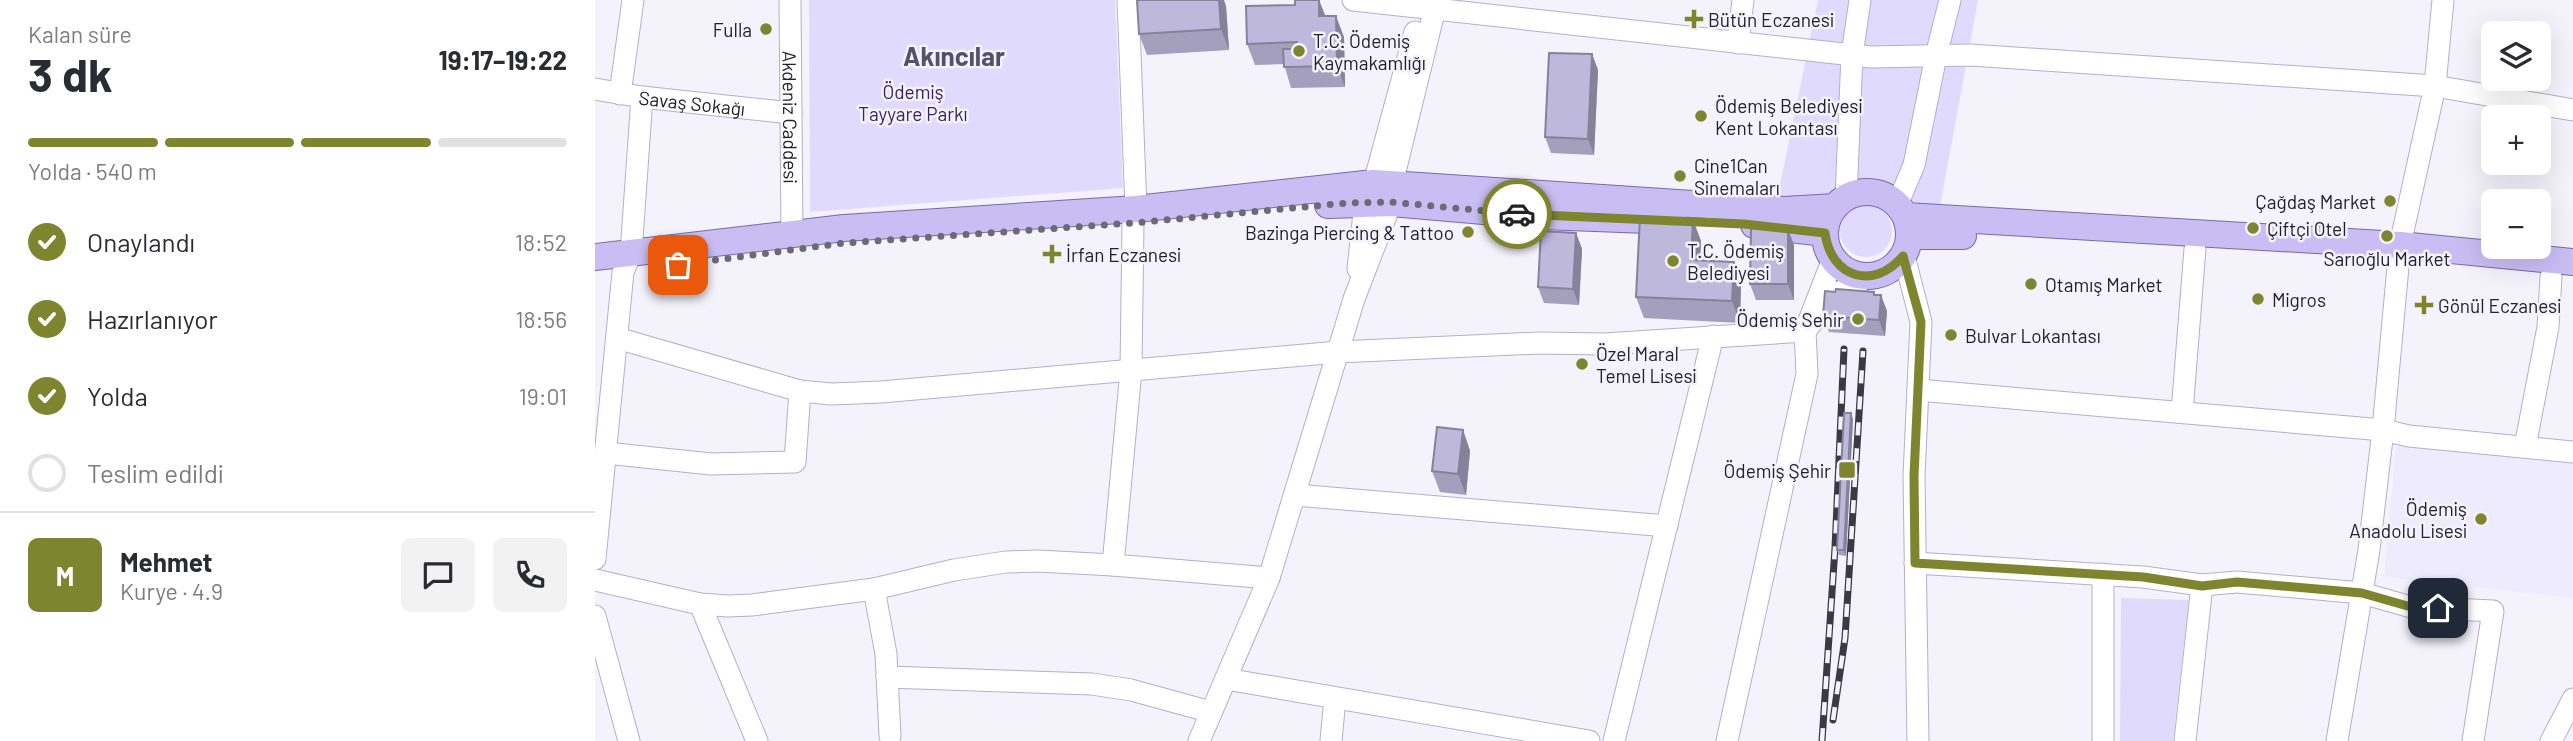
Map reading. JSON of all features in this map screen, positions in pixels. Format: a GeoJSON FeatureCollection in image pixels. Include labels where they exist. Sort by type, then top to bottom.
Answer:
{"type":"FeatureCollection","features":[{"type":"Feature","properties":{"kind":"main road"},"geometry":{"type":"LineString","coordinates":[[595,257],[627,262],[1380,193],[1785,209],[1840,202],[1859,193],[1873,192],[1886,197],[1904,228],[1895,266],[1870,276],[1856,275],[1843,269],[1833,259],[1826,247],[1825,233],[1828,219],[1840,202]]}},
{"type":"Feature","properties":{"kind":"main road"},"geometry":{"type":"LineString","coordinates":[[1380,193],[1542,216],[1744,224],[1825,233]]}},
{"type":"Feature","properties":{"kind":"main road"},"geometry":{"type":"LineString","coordinates":[[595,276],[627,262],[792,234],[844,228],[1134,216]]}},
{"type":"Feature","properties":{"kind":"main road"},"geometry":{"type":"LineString","coordinates":[[1904,228],[2195,249],[2399,253],[2562,278]]}},
{"type":"Feature","properties":{"kind":"main road"},"geometry":{"type":"LineString","coordinates":[[1904,228],[2573,262]]}},
{"type":"Feature","properties":{"kind":"street"},"geometry":{"type":"LineString","coordinates":[[620,94],[633,0]]}},
{"type":"Feature","properties":{"kind":"street","name":"Akdeniz Caddesi"},"geometry":{"type":"LineString","coordinates":[[790,0],[792,234]]}},
{"type":"Feature","properties":{"kind":"street"},"geometry":{"type":"LineString","coordinates":[[1113,565],[1131,370],[1134,216],[1128,0]]}},
{"type":"Feature","properties":{"kind":"street"},"geometry":{"type":"LineString","coordinates":[[1353,0],[1429,5],[1871,57],[1970,55],[2435,86],[2573,110]]}},
{"type":"Feature","properties":{"kind":"street"},"geometry":{"type":"LineString","coordinates":[[1738,43],[1743,0]]}},
{"type":"Feature","properties":{"kind":"street"},"geometry":{"type":"LineString","coordinates":[[1840,202],[1852,55],[1860,0]]}},
{"type":"Feature","properties":{"kind":"street"},"geometry":{"type":"LineString","coordinates":[[1918,741],[1914,476],[1921,322],[1904,228],[1914,165],[1950,0]]}},
{"type":"Feature","properties":{"kind":"street"},"geometry":{"type":"LineString","coordinates":[[2337,741],[2362,593],[2383,430],[2399,253],[2435,86],[2440,0]]}},
{"type":"Feature","properties":{"kind":"street"},"geometry":{"type":"LineString","coordinates":[[1199,741],[1269,578],[1354,299],[1429,5]]}},
{"type":"Feature","properties":{"kind":"street","name":"Savaş Sokağı"},"geometry":{"type":"LineString","coordinates":[[595,89],[642,97],[791,113]]}},
{"type":"Feature","properties":{"kind":"street"},"geometry":{"type":"LineString","coordinates":[[595,559],[606,453],[602,423],[627,262],[642,97]]}},
{"type":"Feature","properties":{"kind":"street"},"geometry":{"type":"LineString","coordinates":[[2182,412],[2195,249]]}},
{"type":"Feature","properties":{"kind":"street"},"geometry":{"type":"LineString","coordinates":[[1727,741],[1807,374],[1805,331],[1833,259]]}},
{"type":"Feature","properties":{"kind":"street"},"geometry":{"type":"LineString","coordinates":[[617,338],[800,391],[831,394],[881,393],[1338,352],[1539,343],[1605,344],[1805,331],[1836,294],[1870,276]]}},
{"type":"Feature","properties":{"kind":"street"},"geometry":{"type":"LineString","coordinates":[[2525,447],[2548,327],[2562,278]]}},
{"type":"Feature","properties":{"kind":"street"},"geometry":{"type":"LineString","coordinates":[[1614,741],[1713,336]]}},
{"type":"Feature","properties":{"kind":"street"},"geometry":{"type":"LineString","coordinates":[[1918,390],[2383,430],[2409,436],[2573,452]]}},
{"type":"Feature","properties":{"kind":"street"},"geometry":{"type":"LineString","coordinates":[[606,453],[711,464],[795,462],[800,391]]}},
{"type":"Feature","properties":{"kind":"street"},"geometry":{"type":"LineString","coordinates":[[1294,495],[1667,526]]}},
{"type":"Feature","properties":{"kind":"street"},"geometry":{"type":"LineString","coordinates":[[595,580],[700,604],[752,605],[874,589],[954,570],[1006,562],[1113,565],[1269,578]]}},
{"type":"Feature","properties":{"kind":"street"},"geometry":{"type":"LineString","coordinates":[[1915,563],[2143,577],[2202,586],[2237,582],[2362,593],[2411,607],[2493,611],[2473,741]]}},
{"type":"Feature","properties":{"kind":"street"},"geometry":{"type":"LineString","coordinates":[[2103,574],[2103,741]]}},
{"type":"Feature","properties":{"kind":"street"},"geometry":{"type":"LineString","coordinates":[[2185,741],[2202,586]]}},
{"type":"Feature","properties":{"kind":"street"},"geometry":{"type":"LineString","coordinates":[[874,589],[884,632],[890,736]]}},
{"type":"Feature","properties":{"kind":"street"},"geometry":{"type":"LineString","coordinates":[[700,604],[757,741]]}},
{"type":"Feature","properties":{"kind":"street"},"geometry":{"type":"LineString","coordinates":[[595,616],[629,741]]}},
{"type":"Feature","properties":{"kind":"street"},"geometry":{"type":"LineString","coordinates":[[887,677],[1092,684],[1131,690],[1212,712]]}},
{"type":"Feature","properties":{"kind":"street"},"geometry":{"type":"LineString","coordinates":[[1226,679],[1589,741]]}},
{"type":"Feature","properties":{"kind":"street"},"geometry":{"type":"LineString","coordinates":[[1331,741],[1335,698]]}},
{"type":"Feature","properties":{"kind":"street"},"geometry":{"type":"LineString","coordinates":[[2551,741],[2573,700]]}},
{"type":"Feature","properties":{"kind":"shaded area","name":"Ödemiş Anadolu Lisesi"},"geometry":{"type":"Polygon","coordinates":[[[2396,446],[2573,460],[2573,598],[2384,577],[2396,446]]]}},
{"type":"Feature","properties":{"kind":"green space","name":"Ödemiş Tayyare Parkı"},"geometry":{"type":"Polygon","coordinates":[[[809,0],[1115,0],[1123,188],[810,212],[809,0]]]}},
{"type":"Feature","properties":{"kind":"green space"},"geometry":{"type":"Polygon","coordinates":[[[1818,0],[1978,0],[1940,207],[1913,202],[1880,180],[1857,180],[1837,189],[1820,203],[1777,200],[1818,0]]]}},
{"type":"Feature","properties":{"kind":"green space"},"geometry":{"type":"Polygon","coordinates":[[[1866,205],[1876,207],[1884,213],[1890,221],[1890,241],[1884,249],[1876,255],[1866,257],[1856,255],[1848,249],[1842,241],[1840,231],[1842,221],[1848,213],[1856,207],[1866,205]]]}},
{"type":"Feature","properties":{"kind":"green space"},"geometry":{"type":"Polygon","coordinates":[[[2121,598],[2189,600],[2173,741],[2120,741],[2121,598]]]}},
{"type":"Feature","properties":{"kind":"building"},"geometry":{"type":"Polygon","coordinates":[[[1137,0],[1219,0],[1221,29],[1139,34],[1137,0]]]}},
{"type":"Feature","properties":{"kind":"building"},"geometry":{"type":"Polygon","coordinates":[[[1295,0],[1319,0],[1319,16],[1336,16],[1337,66],[1284,67],[1283,49],[1297,49],[1297,42],[1247,44],[1246,6],[1295,5],[1295,0]]]}},
{"type":"Feature","properties":{"kind":"building"},"geometry":{"type":"Polygon","coordinates":[[[1549,53],[1592,54],[1588,139],[1545,137],[1549,53]]]}},
{"type":"Feature","properties":{"kind":"building","name":"T.C. Ödemiş Belediyesi"},"geometry":{"type":"Polygon","coordinates":[[[1640,217],[1693,220],[1691,260],[1734,262],[1732,301],[1636,297],[1640,217]]]}},
{"type":"Feature","properties":{"kind":"building"},"geometry":{"type":"Polygon","coordinates":[[[1751,228],[1788,229],[1788,284],[1750,284],[1751,228]]]}},
{"type":"Feature","properties":{"kind":"building"},"geometry":{"type":"Polygon","coordinates":[[[1541,231],[1576,233],[1573,289],[1538,287],[1541,231]]]}},
{"type":"Feature","properties":{"kind":"building"},"geometry":{"type":"Polygon","coordinates":[[[1836,289],[1881,295],[1879,320],[1823,316],[1825,291],[1835,292],[1836,289]]]}},
{"type":"Feature","properties":{"kind":"building"},"geometry":{"type":"Polygon","coordinates":[[[1844,413],[1851,413],[1844,550],[1837,550],[1844,413]]]}},
{"type":"Feature","properties":{"kind":"building"},"geometry":{"type":"Polygon","coordinates":[[[1437,427],[1463,430],[1458,474],[1432,471],[1437,427]]]}},
{"type":"Feature","properties":{"kind":"railway"},"geometry":{"type":"LineString","coordinates":[[1822,741],[1835,548],[1844,349]]}},
{"type":"Feature","properties":{"kind":"railway"},"geometry":{"type":"LineString","coordinates":[[1833,720],[1845,638],[1863,351]]}},
{"type":"Feature","properties":{"kind":"way so far"},"geometry":{"type":"LineString","coordinates":[[678,265],[844,243],[1133,223],[1347,203],[1391,202],[1517,214]]}},
{"type":"Feature","properties":{"kind":"place","name":"Bütün Eczanesi"},"geometry":{"type":"Point","coordinates":[1694,19]}},
{"type":"Feature","properties":{"kind":"place","name":"Fulla"},"geometry":{"type":"Point","coordinates":[766,29]}},
{"type":"Feature","properties":{"kind":"place","name":"T.C. Ödemiş Kaymakamlığı"},"geometry":{"type":"Point","coordinates":[1299,51]}},
{"type":"Feature","properties":{"kind":"place","name":"Ödemiş Belediyesi Kent Lokantası"},"geometry":{"type":"Point","coordinates":[1701,116]}},
{"type":"Feature","properties":{"kind":"place","name":"Cine1Can Sinemaları"},"geometry":{"type":"Point","coordinates":[1680,176]}},
{"type":"Feature","properties":{"kind":"place","name":"Çağdaş Market"},"geometry":{"type":"Point","coordinates":[2390,201]}},
{"type":"Feature","properties":{"kind":"place","name":"Çiftçi Otel"},"geometry":{"type":"Point","coordinates":[2253,228]}},
{"type":"Feature","properties":{"kind":"place","name":"Bazinga Piercing & Tattoo"},"geometry":{"type":"Point","coordinates":[1468,232]}},
{"type":"Feature","properties":{"kind":"place","name":"Sarıoğlu Market"},"geometry":{"type":"Point","coordinates":[2387,236]}},
{"type":"Feature","properties":{"kind":"place","name":"İrfan Eczanesi"},"geometry":{"type":"Point","coordinates":[1052,254]}},
{"type":"Feature","properties":{"kind":"place","name":"T.C. Ödemiş Belediyesi"},"geometry":{"type":"Point","coordinates":[1673,261]}},
{"type":"Feature","properties":{"kind":"place","name":"Otamış Market"},"geometry":{"type":"Point","coordinates":[2031,284]}},
{"type":"Feature","properties":{"kind":"place","name":"Migros"},"geometry":{"type":"Point","coordinates":[2258,299]}},
{"type":"Feature","properties":{"kind":"place","name":"Gönül Eczanesi"},"geometry":{"type":"Point","coordinates":[2424,305]}},
{"type":"Feature","properties":{"kind":"place","name":"Ödemiş Sehir"},"geometry":{"type":"Point","coordinates":[1858,319]}},
{"type":"Feature","properties":{"kind":"place","name":"Bulvar Lokantası"},"geometry":{"type":"Point","coordinates":[1951,335]}},
{"type":"Feature","properties":{"kind":"place","name":"Özel Maral Temel Lisesi"},"geometry":{"type":"Point","coordinates":[1582,364]}},
{"type":"Feature","properties":{"kind":"place","name":"Ödemiş Şehir"},"geometry":{"type":"Point","coordinates":[1847,470]}},
{"type":"Feature","properties":{"kind":"place","name":"Ödemiş Anadolu Lisesi"},"geometry":{"type":"Point","coordinates":[2481,519]}},
{"type":"Feature","properties":{"kind":"district","name":"Akıncılar"},"geometry":{"type":"Point","coordinates":[954,55]}},
{"type":"Feature","properties":{"kind":"route"},"geometry":{"type":"LineString","coordinates":[[1517,214],[1744,224],[1825,233],[1826,247],[1833,259],[1843,269],[1856,275],[1883,273],[1895,266],[1903,256],[1921,322],[1914,476],[1915,563],[2143,577],[2202,586],[2237,582],[2362,593],[2411,607],[2438,608]]}}]}
